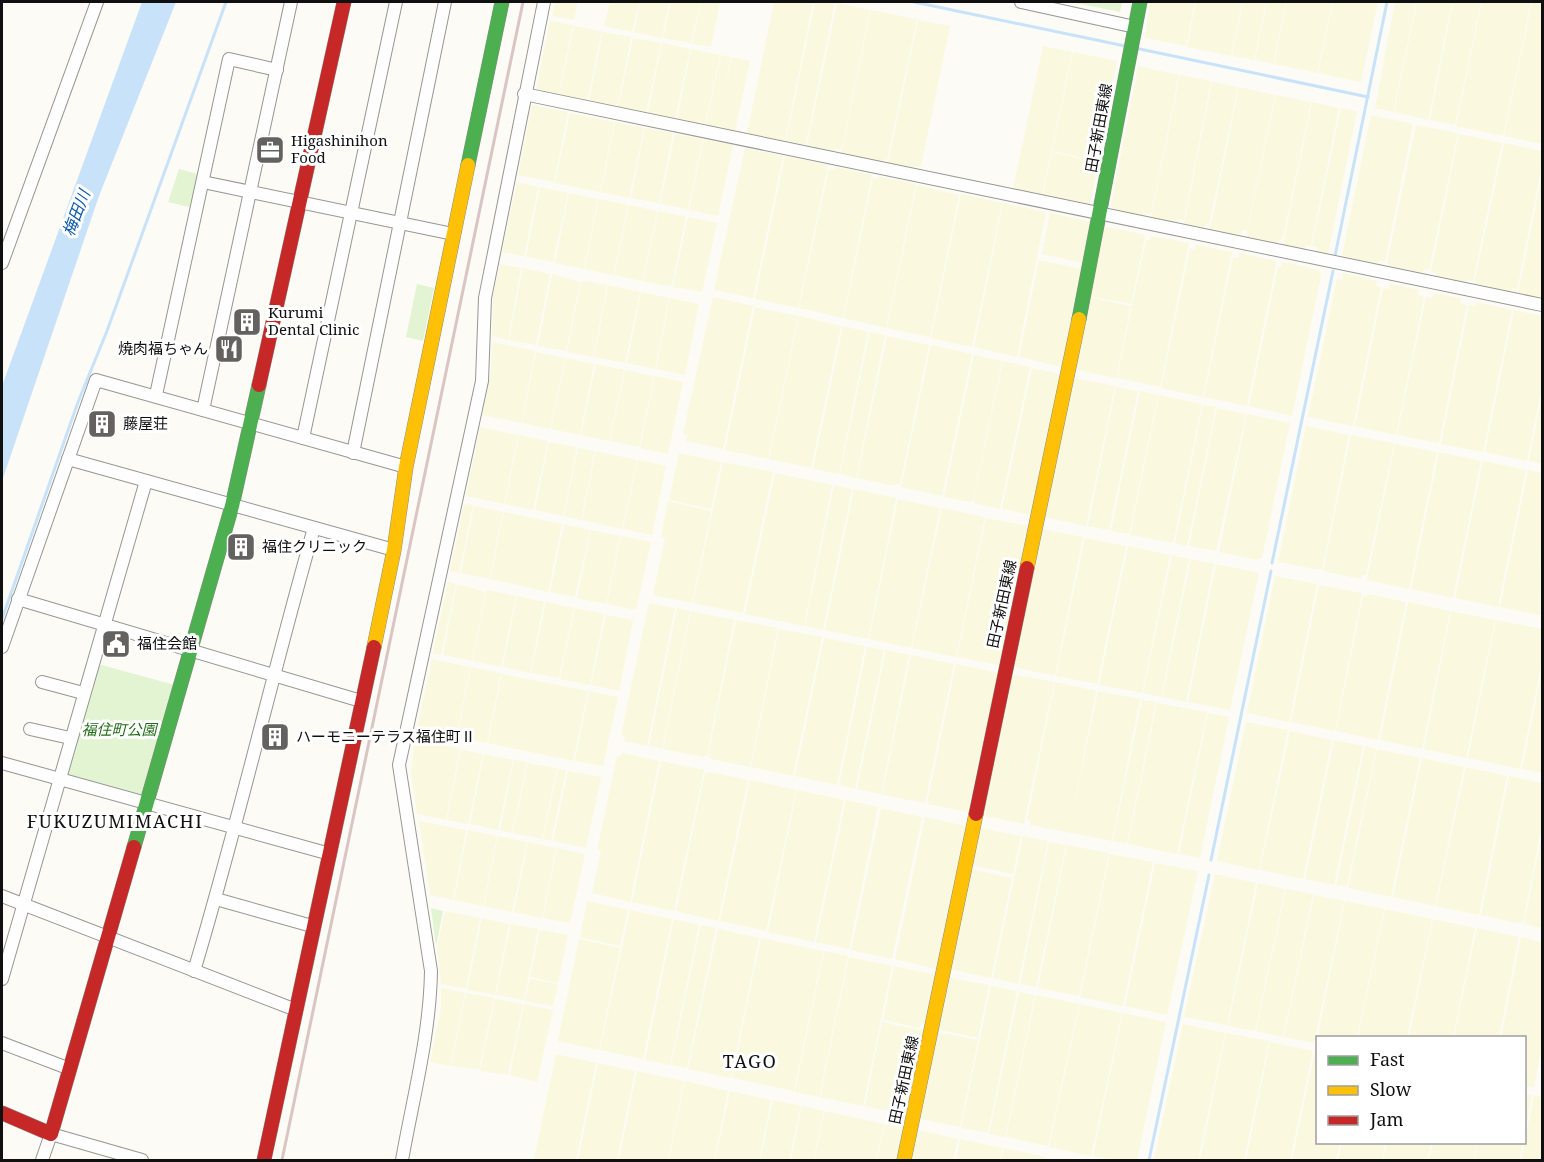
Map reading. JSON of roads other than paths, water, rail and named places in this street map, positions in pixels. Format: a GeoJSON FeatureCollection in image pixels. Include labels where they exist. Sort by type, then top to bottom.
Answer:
{"type":"FeatureCollection","features":[{"type":"Feature","properties":{"kind":"street"},"geometry":{"type":"LineString","coordinates":[[2,263],[97,2]]}},
{"type":"Feature","properties":{"kind":"street"},"geometry":{"type":"LineString","coordinates":[[203,410],[291,2]]}},
{"type":"Feature","properties":{"kind":"street"},"geometry":{"type":"LineString","coordinates":[[42,1161],[232,506],[253,424],[344,2]]}},
{"type":"Feature","properties":{"kind":"street"},"geometry":{"type":"LineString","coordinates":[[303,438],[396,2]]}},
{"type":"Feature","properties":{"kind":"street"},"geometry":{"type":"LineString","coordinates":[[353,453],[445,2]]}},
{"type":"Feature","properties":{"kind":"street"},"geometry":{"type":"LineString","coordinates":[[264,1161],[312,926],[330,854],[394,550],[406,467],[502,2]]}},
{"type":"Feature","properties":{"kind":"street"},"geometry":{"type":"LineString","coordinates":[[402,1161],[431,995],[431,971],[399,765],[482,381],[486,298],[524,94],[544,2]]}},
{"type":"Feature","properties":{"kind":"street"},"geometry":{"type":"LineString","coordinates":[[1021,2],[1131,40]]}},
{"type":"Feature","properties":{"kind":"street","name":"田子新田東線"},"geometry":{"type":"LineString","coordinates":[[904,1161],[1101,213],[1131,40],[1140,2]]}},
{"type":"Feature","properties":{"kind":"street"},"geometry":{"type":"LineString","coordinates":[[156,395],[229,59],[276,70]]}},
{"type":"Feature","properties":{"kind":"street"},"geometry":{"type":"LineString","coordinates":[[524,94],[1542,305]]}},
{"type":"Feature","properties":{"kind":"street"},"geometry":{"type":"LineString","coordinates":[[203,182],[453,234]]}},
{"type":"Feature","properties":{"kind":"street"},"geometry":{"type":"LineString","coordinates":[[2,647],[96,380],[406,467]]}},
{"type":"Feature","properties":{"kind":"street"},"geometry":{"type":"LineString","coordinates":[[68,459],[394,550]]}},
{"type":"Feature","properties":{"kind":"street"},"geometry":{"type":"LineString","coordinates":[[2,979],[146,481]]}},
{"type":"Feature","properties":{"kind":"street"},"geometry":{"type":"LineString","coordinates":[[194,971],[216,899],[272,675],[314,528]]}},
{"type":"Feature","properties":{"kind":"street"},"geometry":{"type":"LineString","coordinates":[[18,599],[361,701]]}},
{"type":"Feature","properties":{"kind":"street"},"geometry":{"type":"LineString","coordinates":[[42,682],[83,693]]}},
{"type":"Feature","properties":{"kind":"street"},"geometry":{"type":"LineString","coordinates":[[30,729],[70,738]]}},
{"type":"Feature","properties":{"kind":"street"},"geometry":{"type":"LineString","coordinates":[[2,763],[330,854]]}},
{"type":"Feature","properties":{"kind":"street"},"geometry":{"type":"LineString","coordinates":[[2,896],[296,1010]]}},
{"type":"Feature","properties":{"kind":"street"},"geometry":{"type":"LineString","coordinates":[[216,899],[312,926]]}},
{"type":"Feature","properties":{"kind":"street"},"geometry":{"type":"LineString","coordinates":[[2,1043],[70,1069]]}},
{"type":"Feature","properties":{"kind":"street"},"geometry":{"type":"LineString","coordinates":[[2,1113],[51,1134],[142,1161]]}},
{"type":"Feature","properties":{"kind":"water","name":"梅田川"},"geometry":{"type":"Polygon","coordinates":[[[142,2],[176,2],[99,196],[2,481],[2,386],[142,2]]]}},
{"type":"Feature","properties":{"kind":"waterway"},"geometry":{"type":"LineString","coordinates":[[2,619],[78,402],[107,331],[226,2]]}},
{"type":"Feature","properties":{"kind":"waterway"},"geometry":{"type":"LineString","coordinates":[[914,2],[1125,46]]}},
{"type":"Feature","properties":{"kind":"waterway"},"geometry":{"type":"LineString","coordinates":[[1335,256],[1387,2]]}},
{"type":"Feature","properties":{"kind":"waterway"},"geometry":{"type":"LineString","coordinates":[[1135,48],[1368,97]]}},
{"type":"Feature","properties":{"kind":"waterway"},"geometry":{"type":"LineString","coordinates":[[1272,563],[1333,271]]}},
{"type":"Feature","properties":{"kind":"waterway"},"geometry":{"type":"LineString","coordinates":[[1211,860],[1271,571]]}},
{"type":"Feature","properties":{"kind":"waterway"},"geometry":{"type":"LineString","coordinates":[[1149,1160],[1209,875]]}},
{"type":"Feature","properties":{"kind":"railway"},"geometry":{"type":"LineString","coordinates":[[282,1160],[523,2]]}},
{"type":"Feature","properties":{"kind":"place","name":"Higashinihon Food"},"geometry":{"type":"Point","coordinates":[270,150]}},
{"type":"Feature","properties":{"kind":"place","name":"Kurumi Dental Clinic"},"geometry":{"type":"Point","coordinates":[247,322]}},
{"type":"Feature","properties":{"kind":"place","name":"焼肉福ちゃん"},"geometry":{"type":"Point","coordinates":[229,349]}},
{"type":"Feature","properties":{"kind":"place","name":"藤屋荘"},"geometry":{"type":"Point","coordinates":[102,424]}},
{"type":"Feature","properties":{"kind":"place","name":"福住クリニック"},"geometry":{"type":"Point","coordinates":[241,547]}},
{"type":"Feature","properties":{"kind":"place","name":"福住会館"},"geometry":{"type":"Point","coordinates":[116,644]}},
{"type":"Feature","properties":{"kind":"place","name":"ハーモニーテラス福住町Ⅱ"},"geometry":{"type":"Point","coordinates":[275,737]}},
{"type":"Feature","properties":{"kind":"district","name":"FUKUZUMIMACHI"},"geometry":{"type":"Point","coordinates":[115,822]}},
{"type":"Feature","properties":{"kind":"district","name":"TAGO"},"geometry":{"type":"Point","coordinates":[750,1062]}},
{"type":"Feature","properties":{"kind":"park label","name":"福住町公園"},"geometry":{"type":"Point","coordinates":[119,730]}}]}
